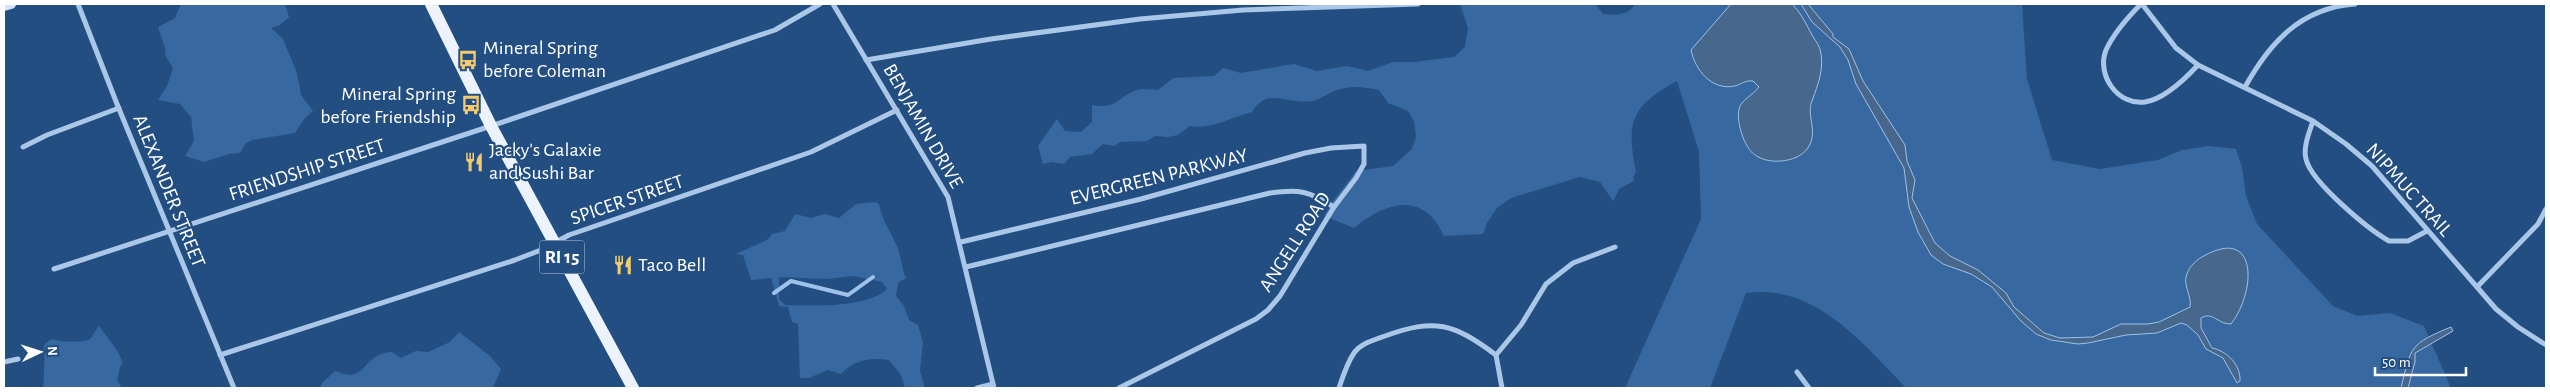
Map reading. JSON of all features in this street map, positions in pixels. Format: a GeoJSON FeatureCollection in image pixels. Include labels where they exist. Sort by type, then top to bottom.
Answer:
{"type":"FeatureCollection","features":[{"type":"Feature","properties":{"kind":"main road","name":"RI 15"},"geometry":{"type":"LineString","coordinates":[[431,4],[491,126],[632,388]]}},
{"type":"Feature","properties":{"kind":"street"},"geometry":{"type":"LineString","coordinates":[[4,6],[11,4]]}},
{"type":"Feature","properties":{"kind":"street","name":"ALEXANDER STREET"},"geometry":{"type":"LineString","coordinates":[[78,4],[169,232],[234,388]]}},
{"type":"Feature","properties":{"kind":"street","name":"FRIENDSHIP STREET"},"geometry":{"type":"LineString","coordinates":[[54,269],[491,126],[775,30],[820,4]]}},
{"type":"Feature","properties":{"kind":"street","name":"BENJAMIN DRIVE"},"geometry":{"type":"LineString","coordinates":[[833,4],[948,197],[961,242],[993,386]]}},
{"type":"Feature","properties":{"kind":"street"},"geometry":{"type":"LineString","coordinates":[[866,60],[991,39],[1140,19],[1243,10],[1418,4]]}},
{"type":"Feature","properties":{"kind":"street"},"geometry":{"type":"LineString","coordinates":[[2141,4],[2106,50],[2104,61],[2109,85],[2130,102],[2146,102],[2179,84],[2198,65]]}},
{"type":"Feature","properties":{"kind":"street","name":"NIPMUC TRAIL"},"geometry":{"type":"LineString","coordinates":[[2141,4],[2176,48],[2198,65],[2314,122],[2346,144],[2372,166],[2496,308],[2518,327],[2546,345]]}},
{"type":"Feature","properties":{"kind":"street"},"geometry":{"type":"LineString","coordinates":[[2245,87],[2260,60],[2284,33],[2323,10],[2337,5],[2355,4]]}},
{"type":"Feature","properties":{"kind":"street"},"geometry":{"type":"LineString","coordinates":[[23,147],[119,108]]}},
{"type":"Feature","properties":{"kind":"street","name":"SPICER STREET"},"geometry":{"type":"LineString","coordinates":[[220,355],[515,260],[555,244],[569,235],[811,152],[897,110]]}},
{"type":"Feature","properties":{"kind":"street"},"geometry":{"type":"LineString","coordinates":[[2314,122],[2307,142],[2306,159],[2316,178],[2325,188],[2389,241],[2408,240],[2427,231]]}},
{"type":"Feature","properties":{"kind":"street","name":"EVERGREEN PARKWAY"},"geometry":{"type":"LineString","coordinates":[[961,242],[1140,199],[1305,153],[1338,147],[1364,146]]}},
{"type":"Feature","properties":{"kind":"street","name":"ANGELL ROAD"},"geometry":{"type":"LineString","coordinates":[[1119,388],[1256,319],[1268,310],[1297,270],[1334,207],[1364,164],[1364,146]]}},
{"type":"Feature","properties":{"kind":"street","name":"EVERGREEN PARKWAY"},"geometry":{"type":"LineString","coordinates":[[966,267],[1270,193],[1295,190],[1304,191],[1334,207]]}},
{"type":"Feature","properties":{"kind":"street"},"geometry":{"type":"LineString","coordinates":[[2477,287],[2532,231],[2546,209]]}},
{"type":"Feature","properties":{"kind":"street"},"geometry":{"type":"LineString","coordinates":[[1496,355],[1522,325],[1546,284],[1573,263],[1615,247]]}},
{"type":"Feature","properties":{"kind":"street"},"geometry":{"type":"LineString","coordinates":[[1339,388],[1355,351],[1367,342],[1407,328],[1432,325],[1451,328],[1478,342],[1496,355],[1502,388]]}},
{"type":"Feature","properties":{"kind":"street"},"geometry":{"type":"LineString","coordinates":[[4,362],[18,358]]}},
{"type":"Feature","properties":{"kind":"street"},"geometry":{"type":"LineString","coordinates":[[1797,372],[1809,388]]}},
{"type":"Feature","properties":{"kind":"street"},"geometry":{"type":"LineString","coordinates":[[977,388],[993,386]]}},
{"type":"Feature","properties":{"kind":"shaded area"},"geometry":{"type":"Polygon","coordinates":[[[181,4],[285,4],[289,17],[280,25],[271,28],[283,39],[297,73],[301,95],[313,111],[304,119],[295,133],[252,140],[246,143],[240,153],[229,154],[204,162],[185,156],[194,141],[191,117],[180,104],[158,100],[167,86],[173,68],[165,55],[166,51],[158,27],[175,18],[181,4]]]}},
{"type":"Feature","properties":{"kind":"shaded area"},"geometry":{"type":"Polygon","coordinates":[[[1460,4],[1595,4],[1603,14],[1612,15],[1625,13],[1635,4],[2022,4],[2027,79],[2052,160],[2100,169],[2158,160],[2182,150],[2209,146],[2236,149],[2242,167],[2246,196],[2257,224],[2333,306],[2357,316],[2390,313],[2424,326],[2451,388],[1906,388],[1873,353],[1836,320],[1816,307],[1794,297],[1771,292],[1746,293],[1710,388],[1625,388],[1701,219],[1699,152],[1677,81],[1650,99],[1635,117],[1632,128],[1636,172],[1633,178],[1634,181],[1619,189],[1613,201],[1600,182],[1580,177],[1511,198],[1497,208],[1487,223],[1483,234],[1444,236],[1436,222],[1426,212],[1404,205],[1391,207],[1379,212],[1354,228],[1324,216],[1356,171],[1393,166],[1412,149],[1416,137],[1414,121],[1408,111],[1388,103],[1379,90],[1368,88],[1342,88],[1307,102],[1270,98],[1256,106],[1252,112],[1214,125],[1190,126],[1178,135],[1168,137],[1155,136],[1147,141],[1120,142],[1115,146],[1103,144],[1092,154],[1070,157],[1064,164],[1051,162],[1043,164],[1038,146],[1057,119],[1065,131],[1081,132],[1092,122],[1092,105],[1107,106],[1113,104],[1139,89],[1158,90],[1173,78],[1214,76],[1223,68],[1241,73],[1294,64],[1317,71],[1347,66],[1368,71],[1393,62],[1414,62],[1454,57],[1465,47],[1468,28],[1460,4]]]}},
{"type":"Feature","properties":{"kind":"shaded area"},"geometry":{"type":"Polygon","coordinates":[[[1731,4],[1792,4],[1803,18],[1820,49],[1822,63],[1810,112],[1811,140],[1805,151],[1792,159],[1777,161],[1761,158],[1751,152],[1744,141],[1738,114],[1742,103],[1759,87],[1753,81],[1727,87],[1719,85],[1706,77],[1696,65],[1691,50],[1731,4]]]}},
{"type":"Feature","properties":{"kind":"shaded area"},"geometry":{"type":"Polygon","coordinates":[[[1801,4],[1808,4],[1833,34],[1833,37],[1849,49],[1863,81],[1905,145],[1907,161],[1915,180],[1912,198],[1935,243],[1950,256],[1978,270],[2006,293],[2014,307],[2044,333],[2060,338],[2093,337],[2121,324],[2159,322],[2190,307],[2186,277],[2190,268],[2202,257],[2221,249],[2234,249],[2243,255],[2247,266],[2248,280],[2239,311],[2231,324],[2209,316],[2201,318],[2201,328],[2212,348],[2223,352],[2236,364],[2240,381],[2237,383],[2223,358],[2206,349],[2198,335],[2187,325],[2181,323],[2157,333],[2126,335],[2078,344],[2051,340],[2036,334],[2021,321],[1992,287],[1971,274],[1943,264],[1931,255],[1918,232],[1909,207],[1904,168],[1856,84],[1848,60],[1840,47],[1812,22],[1801,4]]]}},
{"type":"Feature","properties":{"kind":"shaded area"},"geometry":{"type":"Polygon","coordinates":[[[876,202],[879,204],[884,221],[898,248],[906,278],[898,283],[896,296],[904,306],[909,320],[918,325],[923,342],[920,371],[925,388],[905,388],[901,375],[889,360],[882,359],[869,359],[851,365],[841,374],[828,370],[809,378],[800,378],[798,324],[792,322],[788,307],[779,306],[771,278],[751,280],[743,255],[736,254],[767,240],[772,234],[785,231],[795,214],[811,218],[825,214],[839,218],[856,204],[876,202]],[[853,276],[827,279],[779,277],[779,299],[785,305],[853,303],[867,300],[887,289],[882,282],[853,276]]]}},
{"type":"Feature","properties":{"kind":"shaded area"},"geometry":{"type":"Polygon","coordinates":[[[99,326],[117,350],[123,363],[117,380],[122,388],[43,388],[44,345],[51,339],[71,342],[90,339],[99,326]]]}},
{"type":"Feature","properties":{"kind":"shaded area"},"geometry":{"type":"Polygon","coordinates":[[[2451,327],[2453,331],[2415,353],[2415,362],[2408,388],[2401,388],[2407,363],[2414,348],[2427,338],[2451,327]]]}},
{"type":"Feature","properties":{"kind":"shaded area"},"geometry":{"type":"Polygon","coordinates":[[[459,332],[490,356],[501,369],[493,388],[320,388],[322,383],[335,371],[349,375],[357,373],[372,359],[383,353],[392,352],[401,358],[416,351],[428,352],[450,342],[459,332]]]}},
{"type":"Feature","properties":{"kind":"waterway"},"geometry":{"type":"LineString","coordinates":[[774,293],[791,281],[848,295],[873,277]]}},
{"type":"Feature","properties":{"kind":"place","name":"Mineral Spring before Coleman"},"geometry":{"type":"Point","coordinates":[468,60]}},
{"type":"Feature","properties":{"kind":"place","name":"Mineral Spring before Friendship"},"geometry":{"type":"Point","coordinates":[471,105]}},
{"type":"Feature","properties":{"kind":"place","name":"Jacky's Galaxie and Sushi Bar"},"geometry":{"type":"Point","coordinates":[474,162]}},
{"type":"Feature","properties":{"kind":"place","name":"Taco Bell"},"geometry":{"type":"Point","coordinates":[623,265]}}]}
